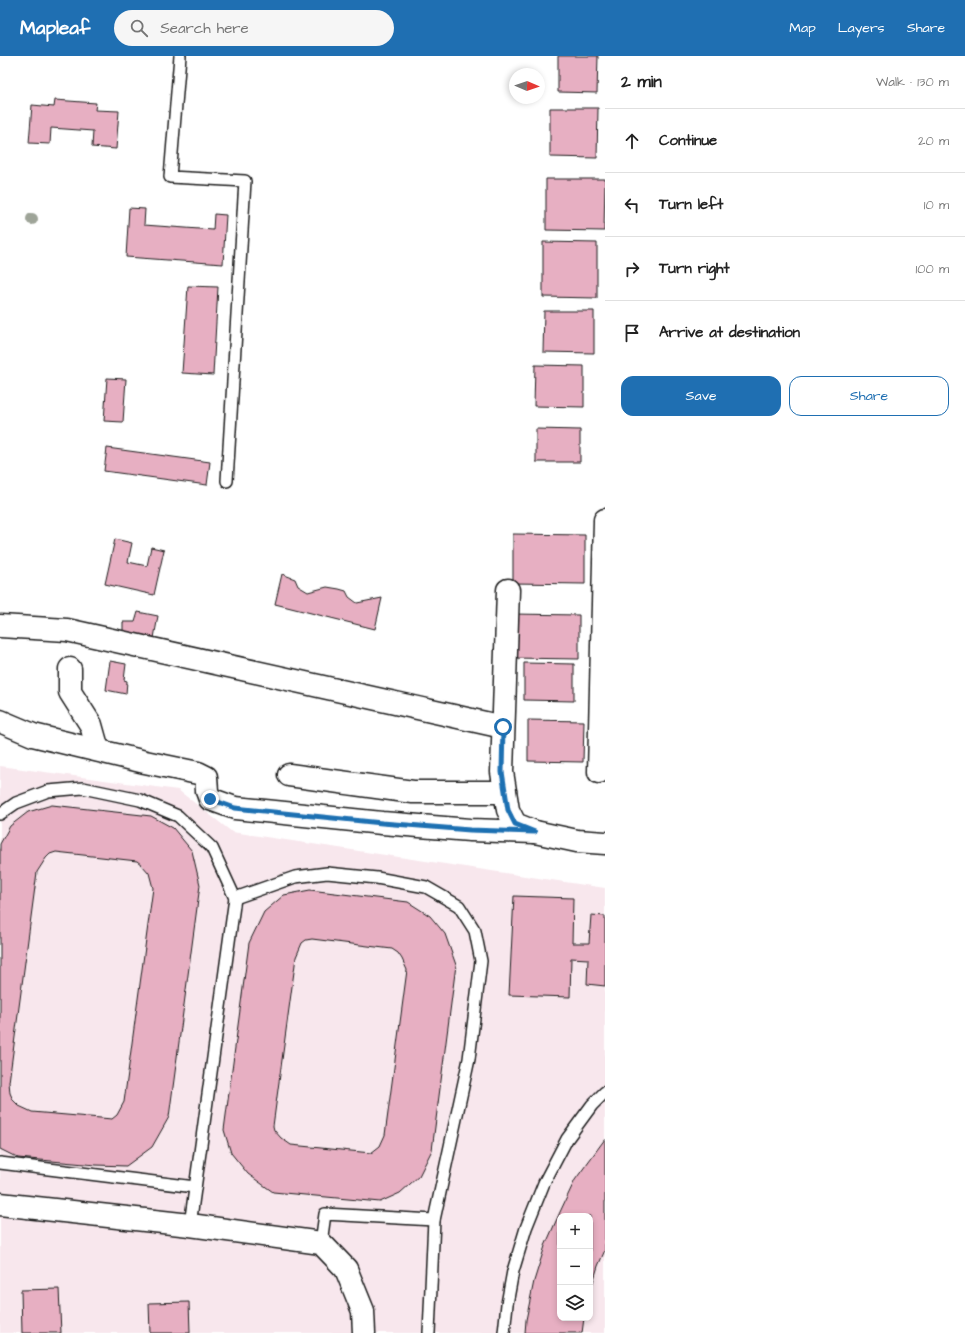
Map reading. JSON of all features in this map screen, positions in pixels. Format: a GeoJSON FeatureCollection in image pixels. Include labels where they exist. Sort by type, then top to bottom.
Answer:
{"type":"FeatureCollection","features":[{"type":"Feature","properties":{"kind":"street"},"geometry":{"type":"LineString","coordinates":[[599,772],[605,520]]}},
{"type":"Feature","properties":{"kind":"street"},"geometry":{"type":"LineString","coordinates":[[508,590],[502,772],[508,810],[515,824],[535,832],[577,841],[605,843]]}},
{"type":"Feature","properties":{"kind":"street"},"geometry":{"type":"LineString","coordinates":[[0,626],[67,630],[503,727]]}},
{"type":"Feature","properties":{"kind":"street"},"geometry":{"type":"LineString","coordinates":[[70,669],[70,692],[91,725],[98,750]]}},
{"type":"Feature","properties":{"kind":"street"},"geometry":{"type":"LineString","coordinates":[[0,721],[33,735],[198,772],[206,777],[207,790],[210,799],[235,808],[470,830],[535,832]]}},
{"type":"Feature","properties":{"kind":"street"},"geometry":{"type":"LineString","coordinates":[[289,775],[413,792],[505,792]]}},
{"type":"Feature","properties":{"kind":"street"},"geometry":{"type":"LineString","coordinates":[[0,1204],[190,1224],[321,1243],[346,1268],[363,1311],[364,1333]]}},
{"type":"Feature","properties":{"kind":"lane"},"geometry":{"type":"LineString","coordinates":[[180,56],[170,177],[245,181],[227,481]]}},
{"type":"Feature","properties":{"kind":"lane"},"geometry":{"type":"LineString","coordinates":[[0,814],[16,803],[48,791],[82,788],[140,800],[178,816],[212,848],[236,898],[190,1224]]}},
{"type":"Feature","properties":{"kind":"lane"},"geometry":{"type":"LineString","coordinates":[[236,898],[295,877],[327,873],[377,878],[426,887],[459,906],[475,931],[481,961],[469,1058],[434,1220],[429,1333]]}},
{"type":"Feature","properties":{"kind":"lane"},"geometry":{"type":"LineString","coordinates":[[504,1333],[513,1271],[526,1228],[544,1183],[566,1139],[592,1105],[605,1092]]}},
{"type":"Feature","properties":{"kind":"lane"},"geometry":{"type":"LineString","coordinates":[[0,1163],[195,1186]]}},
{"type":"Feature","properties":{"kind":"lane"},"geometry":{"type":"LineString","coordinates":[[321,1243],[325,1214],[434,1220]]}},
{"type":"Feature","properties":{"kind":"shaded area"},"geometry":{"type":"Polygon","coordinates":[[[0,766],[178,790],[232,832],[605,888],[605,1333],[0,1333],[0,766]]]}},
{"type":"Feature","properties":{"kind":"building"},"geometry":{"type":"Polygon","coordinates":[[[558,56],[598,56],[597,93],[558,92],[558,56]]]}},
{"type":"Feature","properties":{"kind":"building"},"geometry":{"type":"Polygon","coordinates":[[[55,100],[96,103],[95,110],[119,111],[116,149],[92,147],[93,131],[51,128],[50,144],[29,143],[32,105],[54,107],[55,100]]]}},
{"type":"Feature","properties":{"kind":"building"},"geometry":{"type":"Polygon","coordinates":[[[550,108],[598,108],[597,158],[550,157],[550,108]]]}},
{"type":"Feature","properties":{"kind":"building"},"geometry":{"type":"Polygon","coordinates":[[[546,179],[605,179],[604,231],[546,230],[546,179]]]}},
{"type":"Feature","properties":{"kind":"building"},"geometry":{"type":"Polygon","coordinates":[[[129,208],[145,209],[144,225],[213,230],[214,214],[226,215],[223,264],[126,257],[129,208]]]}},
{"type":"Feature","properties":{"kind":"building"},"geometry":{"type":"Polygon","coordinates":[[[543,242],[597,243],[597,298],[543,297],[543,242]]]}},
{"type":"Feature","properties":{"kind":"building"},"geometry":{"type":"Polygon","coordinates":[[[188,286],[218,287],[213,375],[182,373],[188,286]]]}},
{"type":"Feature","properties":{"kind":"building"},"geometry":{"type":"Polygon","coordinates":[[[544,311],[594,311],[594,353],[543,352],[544,311]]]}},
{"type":"Feature","properties":{"kind":"building"},"geometry":{"type":"Polygon","coordinates":[[[535,365],[584,366],[584,407],[534,406],[535,365]]]}},
{"type":"Feature","properties":{"kind":"building"},"geometry":{"type":"Polygon","coordinates":[[[107,378],[126,379],[123,422],[104,421],[107,378]]]}},
{"type":"Feature","properties":{"kind":"building"},"geometry":{"type":"Polygon","coordinates":[[[536,429],[580,430],[580,462],[536,462],[536,429]]]}},
{"type":"Feature","properties":{"kind":"building"},"geometry":{"type":"Polygon","coordinates":[[[107,448],[210,462],[207,485],[104,471],[107,448]]]}},
{"type":"Feature","properties":{"kind":"building"},"geometry":{"type":"Polygon","coordinates":[[[513,534],[585,535],[585,584],[513,583],[513,534]]]}},
{"type":"Feature","properties":{"kind":"building"},"geometry":{"type":"Polygon","coordinates":[[[115,539],[132,543],[128,562],[147,566],[151,547],[164,550],[154,595],[105,584],[115,539]]]}},
{"type":"Feature","properties":{"kind":"building"},"geometry":{"type":"Polygon","coordinates":[[[282,574],[295,579],[298,586],[308,592],[327,587],[339,589],[346,591],[349,597],[357,603],[382,598],[375,629],[275,604],[282,574]]]}},
{"type":"Feature","properties":{"kind":"building"},"geometry":{"type":"Polygon","coordinates":[[[138,612],[158,616],[154,638],[123,633],[123,622],[135,622],[138,612]]]}},
{"type":"Feature","properties":{"kind":"building"},"geometry":{"type":"Polygon","coordinates":[[[513,614],[579,615],[579,659],[512,658],[513,614]]]}},
{"type":"Feature","properties":{"kind":"building"},"geometry":{"type":"Polygon","coordinates":[[[110,661],[126,664],[124,680],[127,681],[126,694],[106,690],[110,661]]]}},
{"type":"Feature","properties":{"kind":"building"},"geometry":{"type":"Polygon","coordinates":[[[524,663],[574,664],[574,701],[524,700],[524,663]]]}},
{"type":"Feature","properties":{"kind":"building"},"geometry":{"type":"Polygon","coordinates":[[[528,720],[584,721],[583,762],[528,761],[528,720]]]}},
{"type":"Feature","properties":{"kind":"building"},"geometry":{"type":"Polygon","coordinates":[[[52,805],[151,816],[173,828],[192,851],[200,885],[169,1117],[152,1147],[126,1166],[96,1165],[18,1158],[0,1149],[0,844],[10,826],[28,812],[52,805]],[[56,852],[50,854],[46,858],[37,872],[9,1082],[10,1093],[13,1100],[19,1106],[32,1112],[112,1119],[117,1115],[124,1102],[153,888],[149,873],[137,861],[56,852]]]}},
{"type":"Feature","properties":{"kind":"building"},"geometry":{"type":"Polygon","coordinates":[[[310,890],[408,902],[430,916],[445,934],[456,965],[432,1150],[419,1176],[400,1193],[380,1202],[273,1192],[248,1174],[231,1153],[224,1130],[249,943],[264,912],[284,895],[310,890]],[[312,939],[306,940],[302,943],[296,957],[273,1126],[274,1130],[281,1138],[291,1145],[371,1153],[380,1146],[385,1135],[407,970],[398,953],[392,949],[312,939]]]}},
{"type":"Feature","properties":{"kind":"building"},"geometry":{"type":"Polygon","coordinates":[[[514,896],[573,898],[572,943],[589,943],[591,915],[605,916],[605,986],[587,984],[588,959],[571,958],[570,997],[509,995],[514,896]]]}},
{"type":"Feature","properties":{"kind":"building"},"geometry":{"type":"Polygon","coordinates":[[[605,1139],[605,1250],[593,1282],[593,1213],[560,1213],[575,1180],[605,1139]]]}},
{"type":"Feature","properties":{"kind":"building"},"geometry":{"type":"Polygon","coordinates":[[[557,1219],[557,1321],[584,1321],[582,1333],[525,1333],[526,1320],[534,1281],[545,1246],[557,1219]]]}},
{"type":"Feature","properties":{"kind":"building"},"geometry":{"type":"Polygon","coordinates":[[[59,1289],[61,1333],[22,1333],[21,1290],[59,1289]]]}},
{"type":"Feature","properties":{"kind":"building"},"geometry":{"type":"Polygon","coordinates":[[[189,1302],[190,1333],[150,1333],[149,1303],[189,1302]]]}},
{"type":"Feature","properties":{"kind":"route"},"geometry":{"type":"LineString","coordinates":[[210,799],[235,808],[382,823],[470,830],[535,832],[515,824],[508,810],[502,772],[503,727]]}}]}
